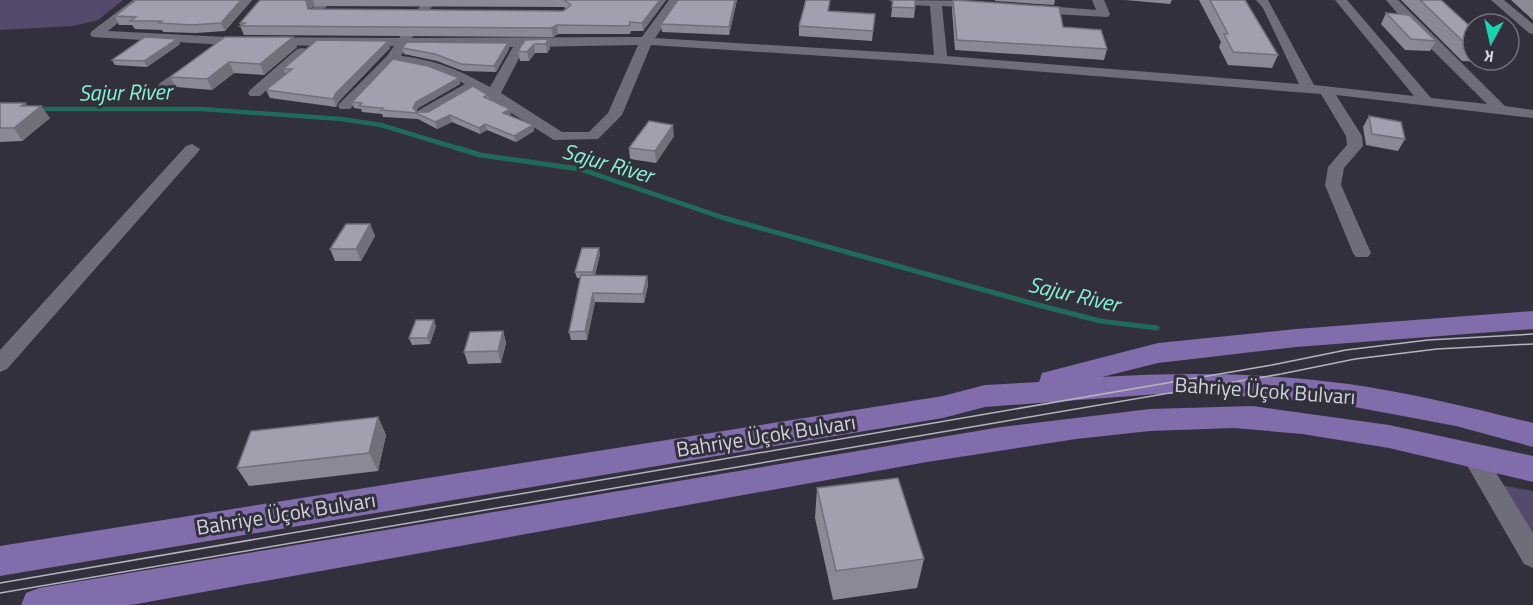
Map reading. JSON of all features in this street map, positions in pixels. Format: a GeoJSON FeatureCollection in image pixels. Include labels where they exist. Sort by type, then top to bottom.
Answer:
{"type":"FeatureCollection","features":[{"type":"Feature","properties":{"kind":"main road"},"geometry":{"type":"LineString","coordinates":[[985,396],[1158,353],[1296,339],[1533,320]]}},
{"type":"Feature","properties":{"kind":"main road","name":"Bahriye Üçok Bulvarı"},"geometry":{"type":"LineString","coordinates":[[0,561],[943,407],[985,396],[1158,384],[1221,384],[1349,395],[1456,415],[1533,435]]}},
{"type":"Feature","properties":{"kind":"main road","name":"Bahriye Üçok Bulvarı"},"geometry":{"type":"LineString","coordinates":[[39,605],[927,450],[1045,432],[1163,418],[1227,417],[1343,428],[1408,439],[1533,469]]}},
{"type":"Feature","properties":{"kind":"street"},"geometry":{"type":"LineString","coordinates":[[140,0],[96,34],[226,41],[521,43],[555,38],[646,41],[941,60],[1326,90],[1498,108],[1533,114]]}},
{"type":"Feature","properties":{"kind":"street"},"geometry":{"type":"LineString","coordinates":[[392,59],[420,62],[449,70],[493,94],[559,137],[593,136],[615,115],[646,41],[675,0]]}},
{"type":"Feature","properties":{"kind":"street"},"geometry":{"type":"LineString","coordinates":[[895,0],[992,6]]}},
{"type":"Feature","properties":{"kind":"street"},"geometry":{"type":"LineString","coordinates":[[1025,8],[1104,14],[1098,0]]}},
{"type":"Feature","properties":{"kind":"street"},"geometry":{"type":"LineString","coordinates":[[1262,0],[1268,7],[1309,89]]}},
{"type":"Feature","properties":{"kind":"street"},"geometry":{"type":"LineString","coordinates":[[1341,0],[1425,100]]}},
{"type":"Feature","properties":{"kind":"street"},"geometry":{"type":"LineString","coordinates":[[1392,0],[1413,24],[1498,108]]}},
{"type":"Feature","properties":{"kind":"street"},"geometry":{"type":"LineString","coordinates":[[1497,0],[1533,30]]}},
{"type":"Feature","properties":{"kind":"street"},"geometry":{"type":"LineString","coordinates":[[935,1],[941,60]]}},
{"type":"Feature","properties":{"kind":"street"},"geometry":{"type":"LineString","coordinates":[[292,40],[323,8]]}},
{"type":"Feature","properties":{"kind":"street"},"geometry":{"type":"LineString","coordinates":[[345,106],[392,59],[424,9]]}},
{"type":"Feature","properties":{"kind":"street"},"geometry":{"type":"LineString","coordinates":[[165,86],[226,41],[237,30]]}},
{"type":"Feature","properties":{"kind":"street"},"geometry":{"type":"LineString","coordinates":[[255,93],[316,41]]}},
{"type":"Feature","properties":{"kind":"street"},"geometry":{"type":"LineString","coordinates":[[493,94],[521,43]]}},
{"type":"Feature","properties":{"kind":"street"},"geometry":{"type":"LineString","coordinates":[[424,113],[476,84]]}},
{"type":"Feature","properties":{"kind":"street"},"geometry":{"type":"LineString","coordinates":[[1326,90],[1354,136],[1355,146],[1336,167],[1333,185],[1362,253]]}},
{"type":"Feature","properties":{"kind":"street"},"geometry":{"type":"LineString","coordinates":[[0,364],[192,149]]}},
{"type":"Feature","properties":{"kind":"street"},"geometry":{"type":"LineString","coordinates":[[1473,454],[1533,556]]}},
{"type":"Feature","properties":{"kind":"shaded area"},"geometry":{"type":"Polygon","coordinates":[[[0,0],[123,0],[98,20],[73,26],[0,30],[0,0]]]}},
{"type":"Feature","properties":{"kind":"shaded area"},"geometry":{"type":"Polygon","coordinates":[[[1489,483],[1533,491],[1533,544],[1489,483]]]}},
{"type":"Feature","properties":{"kind":"building"},"geometry":{"type":"Polygon","coordinates":[[[136,0],[241,0],[221,23],[192,25],[159,23],[162,21],[130,21],[136,17],[115,16],[136,0]]]}},
{"type":"Feature","properties":{"kind":"building"},"geometry":{"type":"Polygon","coordinates":[[[260,0],[307,0],[308,9],[563,11],[571,5],[564,0],[660,0],[642,23],[630,22],[629,26],[557,25],[551,28],[240,26],[245,23],[240,23],[260,0]]]}},
{"type":"Feature","properties":{"kind":"building"},"geometry":{"type":"Polygon","coordinates":[[[678,0],[735,0],[729,27],[661,24],[678,0]]]}},
{"type":"Feature","properties":{"kind":"building"},"geometry":{"type":"Polygon","coordinates":[[[806,0],[830,0],[828,11],[875,14],[873,31],[799,26],[806,0]]]}},
{"type":"Feature","properties":{"kind":"building"},"geometry":{"type":"Polygon","coordinates":[[[893,0],[915,0],[915,8],[892,7],[893,0]]]}},
{"type":"Feature","properties":{"kind":"building"},"geometry":{"type":"Polygon","coordinates":[[[953,0],[1059,7],[1063,27],[1101,30],[1107,49],[957,40],[953,0]]]}},
{"type":"Feature","properties":{"kind":"building"},"geometry":{"type":"Polygon","coordinates":[[[1210,0],[1245,0],[1278,55],[1233,52],[1224,34],[1228,34],[1210,0]]]}},
{"type":"Feature","properties":{"kind":"building"},"geometry":{"type":"Polygon","coordinates":[[[1420,0],[1441,0],[1461,18],[1461,39],[1420,0]]]}},
{"type":"Feature","properties":{"kind":"building"},"geometry":{"type":"Polygon","coordinates":[[[1386,13],[1409,15],[1436,41],[1411,39],[1386,13]]]}},
{"type":"Feature","properties":{"kind":"building"},"geometry":{"type":"Polygon","coordinates":[[[145,37],[177,39],[144,61],[112,60],[145,37]]]}},
{"type":"Feature","properties":{"kind":"building"},"geometry":{"type":"Polygon","coordinates":[[[225,37],[293,37],[260,64],[229,62],[207,79],[170,77],[225,37]]]}},
{"type":"Feature","properties":{"kind":"building"},"geometry":{"type":"Polygon","coordinates":[[[548,39],[546,44],[534,44],[527,52],[518,51],[525,40],[548,39]]]}},
{"type":"Feature","properties":{"kind":"building"},"geometry":{"type":"Polygon","coordinates":[[[317,40],[388,41],[336,93],[333,99],[266,90],[292,69],[283,69],[317,40]]]}},
{"type":"Feature","properties":{"kind":"building"},"geometry":{"type":"Polygon","coordinates":[[[407,42],[508,43],[494,66],[461,64],[435,54],[402,48],[407,42]]]}},
{"type":"Feature","properties":{"kind":"building"},"geometry":{"type":"Polygon","coordinates":[[[393,59],[428,66],[459,78],[416,102],[413,108],[417,112],[428,112],[473,86],[488,95],[484,97],[510,109],[503,113],[533,125],[514,136],[485,124],[479,128],[450,115],[435,122],[416,113],[381,110],[383,108],[359,106],[362,103],[352,102],[393,59]]]}},
{"type":"Feature","properties":{"kind":"building"},"geometry":{"type":"Polygon","coordinates":[[[0,103],[25,103],[21,106],[41,106],[14,128],[0,128],[0,103]]]}},
{"type":"Feature","properties":{"kind":"building"},"geometry":{"type":"Polygon","coordinates":[[[1369,116],[1401,122],[1405,139],[1372,134],[1369,116]]]}},
{"type":"Feature","properties":{"kind":"building"},"geometry":{"type":"Polygon","coordinates":[[[649,121],[673,125],[655,151],[629,148],[649,121]]]}},
{"type":"Feature","properties":{"kind":"building"},"geometry":{"type":"Polygon","coordinates":[[[346,224],[370,224],[356,249],[330,249],[346,224]]]}},
{"type":"Feature","properties":{"kind":"building"},"geometry":{"type":"Polygon","coordinates":[[[582,248],[599,248],[593,272],[575,272],[582,248]]]}},
{"type":"Feature","properties":{"kind":"building"},"geometry":{"type":"Polygon","coordinates":[[[581,275],[647,276],[643,294],[593,293],[585,331],[569,332],[581,275]]]}},
{"type":"Feature","properties":{"kind":"building"},"geometry":{"type":"Polygon","coordinates":[[[416,320],[434,320],[427,338],[409,338],[416,320]]]}},
{"type":"Feature","properties":{"kind":"building"},"geometry":{"type":"Polygon","coordinates":[[[503,331],[498,351],[464,352],[470,332],[503,331]]]}},
{"type":"Feature","properties":{"kind":"building"},"geometry":{"type":"Polygon","coordinates":[[[378,417],[369,453],[237,468],[251,431],[378,417]]]}},
{"type":"Feature","properties":{"kind":"building"},"geometry":{"type":"Polygon","coordinates":[[[898,478],[924,559],[836,571],[817,488],[898,478]]]}},
{"type":"Feature","properties":{"kind":"waterway","name":"Sajur River"},"geometry":{"type":"LineString","coordinates":[[38,109],[202,109],[341,119],[381,125],[463,150]]}},
{"type":"Feature","properties":{"kind":"waterway","name":"Sajur River"},"geometry":{"type":"LineString","coordinates":[[458,148],[480,155],[580,169],[724,218],[1038,305],[1100,321],[1157,328]]}},
{"type":"Feature","properties":{"kind":"tram line"},"geometry":{"type":"LineString","coordinates":[[0,583],[1272,365],[1346,350],[1428,340],[1533,334]]}},
{"type":"Feature","properties":{"kind":"tram line"},"geometry":{"type":"LineString","coordinates":[[0,593],[1281,374],[1355,359],[1437,349],[1533,344]]}}]}
